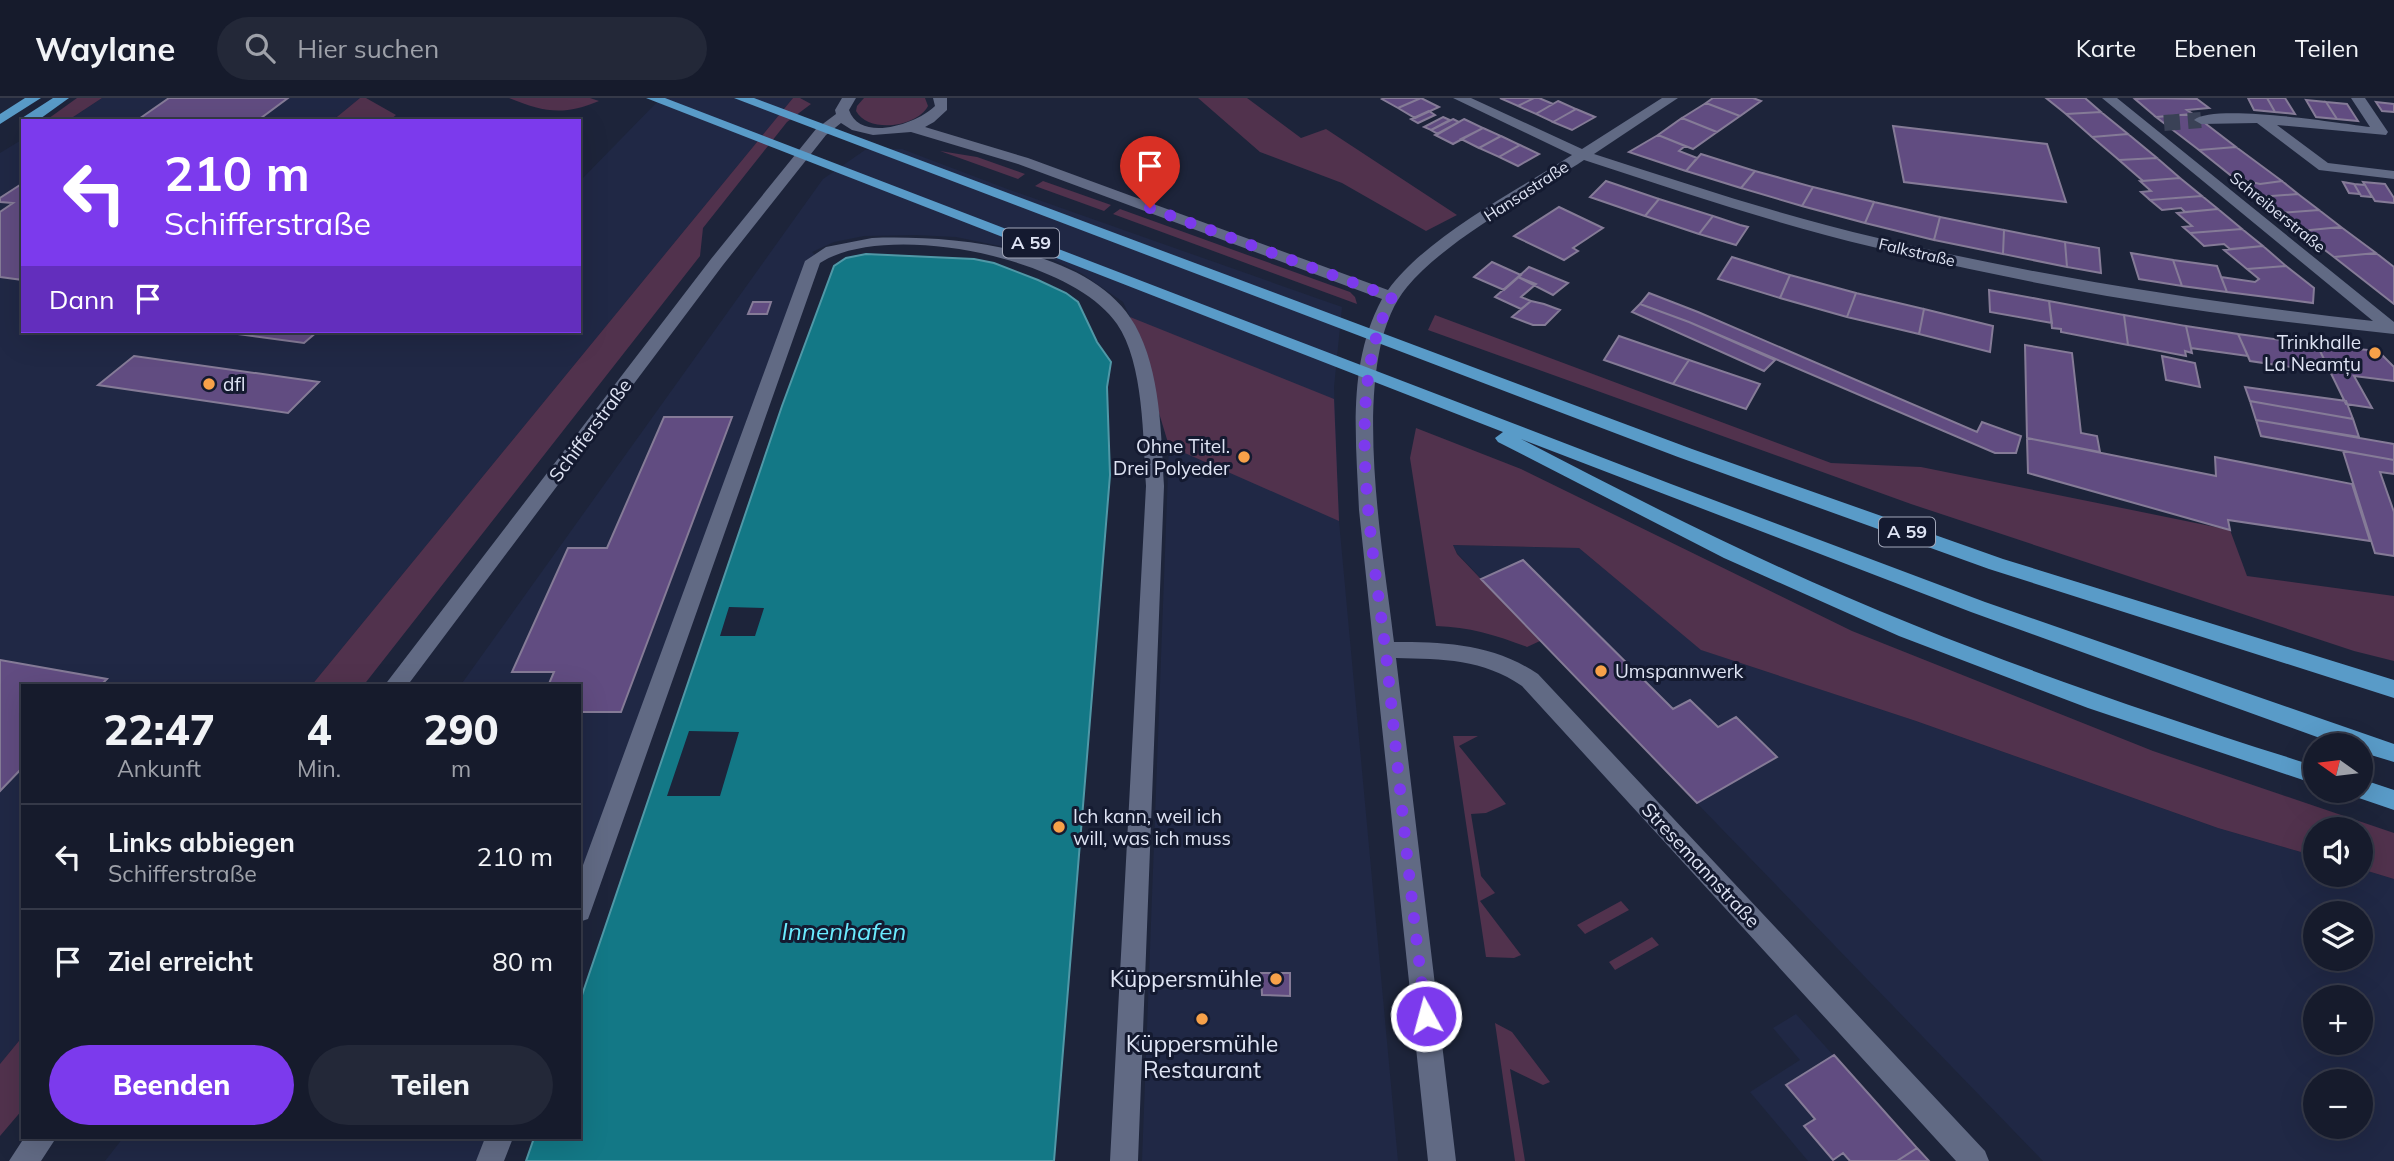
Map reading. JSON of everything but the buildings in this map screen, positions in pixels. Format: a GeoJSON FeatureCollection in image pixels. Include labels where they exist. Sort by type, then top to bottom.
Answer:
{"type":"FeatureCollection","features":[{"type":"Feature","properties":{"kind":"highway"},"geometry":{"type":"LineString","coordinates":[[0,120],[34,98]]}},
{"type":"Feature","properties":{"kind":"highway"},"geometry":{"type":"LineString","coordinates":[[30,119],[62,98]]}},
{"type":"Feature","properties":{"kind":"highway","name":"A 59"},"geometry":{"type":"LineString","coordinates":[[653,98],[1409,388],[1651,484],[1978,607],[2357,742],[2394,752]]}},
{"type":"Feature","properties":{"kind":"highway","name":"A 59"},"geometry":{"type":"LineString","coordinates":[[740,98],[1425,357],[1996,564],[2394,689]]}},
{"type":"Feature","properties":{"kind":"highway"},"geometry":{"type":"LineString","coordinates":[[0,135],[21,124]]}},
{"type":"Feature","properties":{"kind":"highway"},"geometry":{"type":"LineString","coordinates":[[1409,388],[1565,471],[1812,589],[1963,653],[2303,771]]}},
{"type":"Feature","properties":{"kind":"highway"},"geometry":{"type":"LineString","coordinates":[[2373,793],[2394,800]]}},
{"type":"Feature","properties":{"kind":"street","name":"Schifferstraße"},"geometry":{"type":"LineString","coordinates":[[397,684],[786,174],[821,132],[842,116],[842,108],[849,98]]}},
{"type":"Feature","properties":{"kind":"street"},"geometry":{"type":"LineString","coordinates":[[936,116],[942,107],[940,98]]}},
{"type":"Feature","properties":{"kind":"street","name":"Falkstraße"},"geometry":{"type":"LineString","coordinates":[[1460,98],[1583,155],[1784,218],[1963,262],[2130,295],[2229,310],[2392,329]]}},
{"type":"Feature","properties":{"kind":"street","name":"Hansastraße"},"geometry":{"type":"LineString","coordinates":[[1442,1161],[1369,510],[1365,411],[1374,339],[1392,297],[1420,265],[1450,240],[1671,98]]}},
{"type":"Feature","properties":{"kind":"street","name":"Schreiberstraße"},"geometry":{"type":"LineString","coordinates":[[2109,98],[2392,329]]}},
{"type":"Feature","properties":{"kind":"street"},"geometry":{"type":"LineString","coordinates":[[2358,98],[2387,132]]}},
{"type":"Feature","properties":{"kind":"street"},"geometry":{"type":"LineString","coordinates":[[842,116],[859,129]]}},
{"type":"Feature","properties":{"kind":"street","name":"Schifferstraße"},"geometry":{"type":"LineString","coordinates":[[786,174],[825,143],[859,129],[894,132],[914,128],[936,116],[1023,161]]}},
{"type":"Feature","properties":{"kind":"street"},"geometry":{"type":"LineString","coordinates":[[2201,120],[2242,117],[2387,132]]}},
{"type":"Feature","properties":{"kind":"street"},"geometry":{"type":"LineString","coordinates":[[2260,119],[2324,167],[2394,175]]}},
{"type":"Feature","properties":{"kind":"street"},"geometry":{"type":"LineString","coordinates":[[2141,124],[2164,123]]}},
{"type":"Feature","properties":{"kind":"street","name":"Schifferstraße"},"geometry":{"type":"LineString","coordinates":[[914,128],[1023,161],[1392,297]]}},
{"type":"Feature","properties":{"kind":"street"},"geometry":{"type":"LineString","coordinates":[[581,905],[809,267],[821,255],[841,247],[862,243],[917,241],[978,248],[1037,262],[1095,293],[1115,308],[1127,326],[1140,364],[1152,438],[1154,500],[1124,1161]]}},
{"type":"Feature","properties":{"kind":"street","name":"Stresemannstraße"},"geometry":{"type":"LineString","coordinates":[[1385,650],[1474,654],[1509,666],[1530,680],[1975,1161]]}},
{"type":"Feature","properties":{"kind":"street"},"geometry":{"type":"LineString","coordinates":[[23,1161],[41,1139]]}},
{"type":"Feature","properties":{"kind":"street"},"geometry":{"type":"LineString","coordinates":[[490,1161],[499,1139]]}},
{"type":"Feature","properties":{"kind":"shaded area"},"geometry":{"type":"Polygon","coordinates":[[[77,98],[102,98],[70,119],[48,119],[77,98]]]}},
{"type":"Feature","properties":{"kind":"shaded area"},"geometry":{"type":"Polygon","coordinates":[[[102,98],[360,98],[334,119],[70,119],[102,98]]]}},
{"type":"Feature","properties":{"kind":"shaded area"},"geometry":{"type":"Polygon","coordinates":[[[360,98],[366,98],[396,115],[391,119],[334,119],[360,98]]]}},
{"type":"Feature","properties":{"kind":"shaded area"},"geometry":{"type":"Polygon","coordinates":[[[509,98],[590,98],[599,101],[575,109],[554,110],[509,98]]]}},
{"type":"Feature","properties":{"kind":"shaded area"},"geometry":{"type":"Polygon","coordinates":[[[661,98],[793,98],[313,684],[21,684],[21,1038],[0,1064],[0,153],[21,140],[21,333],[581,333],[581,180],[661,98]]]}},
{"type":"Feature","properties":{"kind":"shaded area"},"geometry":{"type":"Polygon","coordinates":[[[793,98],[800,98],[811,104],[787,122],[703,228],[700,256],[365,684],[313,684],[793,98]]]}},
{"type":"Feature","properties":{"kind":"shaded area"},"geometry":{"type":"Polygon","coordinates":[[[864,98],[925,98],[928,106],[914,119],[882,125],[871,123],[856,111],[864,98]]]}},
{"type":"Feature","properties":{"kind":"shaded area"},"geometry":{"type":"Polygon","coordinates":[[[1198,98],[1247,98],[1301,138],[1326,129],[1457,215],[1426,231],[1342,183],[1260,152],[1198,98]]]}},
{"type":"Feature","properties":{"kind":"shaded area"},"geometry":{"type":"Polygon","coordinates":[[[902,149],[1342,307],[1334,387],[1339,521],[1398,1161],[1142,1161],[1169,446],[1130,317],[1123,302],[1081,273],[1044,255],[956,237],[864,236],[834,242],[812,252],[815,255],[581,881],[581,684],[461,684],[823,179],[865,150],[902,149]]]}},
{"type":"Feature","properties":{"kind":"shaded area"},"geometry":{"type":"Polygon","coordinates":[[[940,151],[977,157],[1025,174],[1018,179],[940,151]]]}},
{"type":"Feature","properties":{"kind":"shaded area"},"geometry":{"type":"Polygon","coordinates":[[[1043,181],[1111,205],[1104,211],[1035,186],[1043,181]]]}},
{"type":"Feature","properties":{"kind":"shaded area"},"geometry":{"type":"Polygon","coordinates":[[[1120,209],[1350,292],[1357,304],[1113,214],[1120,209]]]}},
{"type":"Feature","properties":{"kind":"shaded area"},"geometry":{"type":"Polygon","coordinates":[[[1435,315],[1831,463],[1921,467],[2230,530],[2247,576],[2394,596],[2394,661],[2354,651],[1911,504],[1428,330],[1435,315]]]}},
{"type":"Feature","properties":{"kind":"shaded area"},"geometry":{"type":"Polygon","coordinates":[[[1130,317],[1334,399],[1339,521],[1169,446],[1130,317]]]}},
{"type":"Feature","properties":{"kind":"shaded area"},"geometry":{"type":"Polygon","coordinates":[[[1416,428],[1521,469],[1852,631],[2153,751],[2347,817],[2303,817],[2303,853],[2218,828],[1916,721],[1701,650],[1579,548],[1453,545],[1457,554],[1540,641],[1527,647],[1482,632],[1436,626],[1410,458],[1416,428]]]}},
{"type":"Feature","properties":{"kind":"shaded area"},"geometry":{"type":"Polygon","coordinates":[[[1453,545],[1579,548],[1702,650],[1916,721],[2218,828],[2303,853],[2303,887],[2373,887],[2373,873],[2394,879],[2394,1161],[2043,1161],[1457,553],[1453,545]]]}},
{"type":"Feature","properties":{"kind":"shaded area"},"geometry":{"type":"Polygon","coordinates":[[[1453,736],[1478,736],[1459,746],[1506,804],[1486,813],[1471,814],[1481,876],[1495,893],[1480,901],[1521,955],[1514,958],[1486,957],[1453,736]]]}},
{"type":"Feature","properties":{"kind":"shaded area"},"geometry":{"type":"Polygon","coordinates":[[[2373,826],[2394,833],[2394,879],[2373,873],[2373,826]]]}},
{"type":"Feature","properties":{"kind":"shaded area"},"geometry":{"type":"Polygon","coordinates":[[[1621,901],[1629,910],[1585,934],[1577,925],[1621,901]]]}},
{"type":"Feature","properties":{"kind":"shaded area"},"geometry":{"type":"Polygon","coordinates":[[[1652,937],[1659,945],[1615,970],[1609,962],[1652,937]]]}},
{"type":"Feature","properties":{"kind":"shaded area"},"geometry":{"type":"Polygon","coordinates":[[[1796,1014],[1929,1161],[1808,1161],[1750,1092],[1800,1060],[1773,1028],[1796,1014]]]}},
{"type":"Feature","properties":{"kind":"shaded area"},"geometry":{"type":"Polygon","coordinates":[[[1495,1023],[1512,1032],[1550,1082],[1543,1085],[1510,1069],[1525,1161],[1515,1161],[1495,1023]]]}},
{"type":"Feature","properties":{"kind":"shaded area"},"geometry":{"type":"Polygon","coordinates":[[[21,1038],[21,1111],[0,1136],[0,1064],[21,1038]]]}},
{"type":"Feature","properties":{"kind":"shaded area"},"geometry":{"type":"Polygon","coordinates":[[[122,1139],[488,1139],[480,1161],[105,1161],[122,1139]]]}},
{"type":"Feature","properties":{"kind":"water","name":"Innenhafen"},"geometry":{"type":"Polygon","coordinates":[[[866,254],[974,259],[994,263],[1038,280],[1066,293],[1078,302],[1097,342],[1111,362],[1107,387],[1110,475],[1054,1161],[526,1161],[534,1139],[581,1139],[581,998],[782,406],[834,266],[846,258],[866,254]]]}},
{"type":"Feature","properties":{"kind":"pier"},"geometry":{"type":"Polygon","coordinates":[[[729,607],[764,608],[755,636],[720,636],[729,607]]]}},
{"type":"Feature","properties":{"kind":"pier"},"geometry":{"type":"Polygon","coordinates":[[[689,731],[739,732],[720,796],[667,796],[689,731]]]}},
{"type":"Feature","properties":{"kind":"tunnel"},"geometry":{"type":"LineString","coordinates":[[2164,123],[2201,120]]}},
{"type":"Feature","properties":{"kind":"place","name":"Trinkhalle La Neamțu"},"geometry":{"type":"Point","coordinates":[2375,353]}},
{"type":"Feature","properties":{"kind":"place","name":"dfl"},"geometry":{"type":"Point","coordinates":[209,384]}},
{"type":"Feature","properties":{"kind":"place","name":"Ohne Titel. Drei Polyeder"},"geometry":{"type":"Point","coordinates":[1244,457]}},
{"type":"Feature","properties":{"kind":"place","name":"Umspannwerk"},"geometry":{"type":"Point","coordinates":[1601,671]}},
{"type":"Feature","properties":{"kind":"place","name":"Ich kann, weil ich will, was ich muss"},"geometry":{"type":"Point","coordinates":[1059,827]}},
{"type":"Feature","properties":{"kind":"place","name":"Küppersmühle"},"geometry":{"type":"Point","coordinates":[1276,979]}},
{"type":"Feature","properties":{"kind":"place","name":"Küppersmühle Restaurant"},"geometry":{"type":"Point","coordinates":[1202,1019]}},
{"type":"Feature","properties":{"kind":"route"},"geometry":{"type":"LineString","coordinates":[[1150,208],[1392,297],[1380,322],[1371,352],[1365,411],[1369,510],[1426,1016]]}}]}
